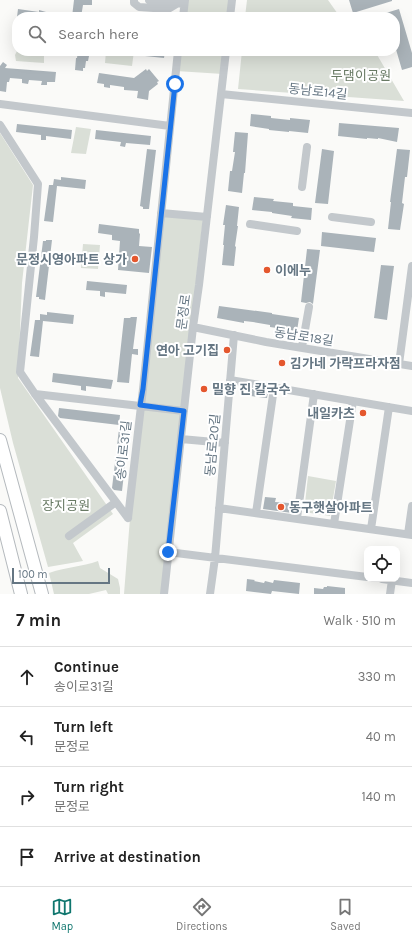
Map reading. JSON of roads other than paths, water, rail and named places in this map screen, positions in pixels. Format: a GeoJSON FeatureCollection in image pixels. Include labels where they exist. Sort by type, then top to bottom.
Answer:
{"type":"FeatureCollection","features":[{"type":"Feature","properties":{"kind":"highway"},"geometry":{"type":"LineString","coordinates":[[0,440],[42,594]]}},
{"type":"Feature","properties":{"kind":"highway"},"geometry":{"type":"LineString","coordinates":[[0,511],[22,594]]}},
{"type":"Feature","properties":{"kind":"street"},"geometry":{"type":"LineString","coordinates":[[134,0],[134,3],[139,7],[168,9],[180,2]]}},
{"type":"Feature","properties":{"kind":"street"},"geometry":{"type":"LineString","coordinates":[[150,0],[180,2]]}},
{"type":"Feature","properties":{"kind":"street"},"geometry":{"type":"LineString","coordinates":[[231,12],[232,0]]}},
{"type":"Feature","properties":{"kind":"street"},"geometry":{"type":"LineString","coordinates":[[180,2],[182,12]]}},
{"type":"Feature","properties":{"kind":"street","name":"송이로31길"},"geometry":{"type":"LineString","coordinates":[[116,502],[128,518],[177,56]]}},
{"type":"Feature","properties":{"kind":"street","name":"문정로"},"geometry":{"type":"LineString","coordinates":[[164,594],[193,327],[225,56]]}},
{"type":"Feature","properties":{"kind":"street","name":"동남로14길"},"geometry":{"type":"LineString","coordinates":[[221,94],[412,113]]}},
{"type":"Feature","properties":{"kind":"street"},"geometry":{"type":"LineString","coordinates":[[0,104],[170,126]]}},
{"type":"Feature","properties":{"kind":"street"},"geometry":{"type":"LineString","coordinates":[[0,125],[38,184],[20,372],[116,502],[69,536]]}},
{"type":"Feature","properties":{"kind":"street"},"geometry":{"type":"LineString","coordinates":[[302,186],[307,147]]}},
{"type":"Feature","properties":{"kind":"street"},"geometry":{"type":"LineString","coordinates":[[161,213],[207,217]]}},
{"type":"Feature","properties":{"kind":"street"},"geometry":{"type":"LineString","coordinates":[[332,217],[371,222]]}},
{"type":"Feature","properties":{"kind":"street"},"geometry":{"type":"LineString","coordinates":[[250,224],[297,231]]}},
{"type":"Feature","properties":{"kind":"street"},"geometry":{"type":"LineString","coordinates":[[399,364],[408,320],[412,266]]}},
{"type":"Feature","properties":{"kind":"street"},"geometry":{"type":"LineString","coordinates":[[302,348],[309,307]]}},
{"type":"Feature","properties":{"kind":"street","name":"동남로18길"},"geometry":{"type":"LineString","coordinates":[[193,327],[266,342],[412,366]]}},
{"type":"Feature","properties":{"kind":"street","name":"동남로20길"},"geometry":{"type":"LineString","coordinates":[[210,594],[215,558],[234,335]]}},
{"type":"Feature","properties":{"kind":"street"},"geometry":{"type":"LineString","coordinates":[[230,380],[412,411]]}},
{"type":"Feature","properties":{"kind":"street"},"geometry":{"type":"LineString","coordinates":[[256,513],[274,388]]}},
{"type":"Feature","properties":{"kind":"street"},"geometry":{"type":"LineString","coordinates":[[35,394],[184,411]]}},
{"type":"Feature","properties":{"kind":"street"},"geometry":{"type":"LineString","coordinates":[[298,518],[314,394]]}},
{"type":"Feature","properties":{"kind":"street"},"geometry":{"type":"LineString","coordinates":[[334,524],[353,401]]}},
{"type":"Feature","properties":{"kind":"street"},"geometry":{"type":"LineString","coordinates":[[371,529],[389,407]]}},
{"type":"Feature","properties":{"kind":"street"},"geometry":{"type":"LineString","coordinates":[[181,439],[225,443]]}},
{"type":"Feature","properties":{"kind":"street"},"geometry":{"type":"LineString","coordinates":[[219,508],[410,534],[412,506]]}},
{"type":"Feature","properties":{"kind":"street"},"geometry":{"type":"LineString","coordinates":[[168,552],[364,577]]}},
{"type":"Feature","properties":{"kind":"street"},"geometry":{"type":"LineString","coordinates":[[400,581],[412,583]]}},
{"type":"Feature","properties":{"kind":"street"},"geometry":{"type":"LineString","coordinates":[[390,594],[392,582]]}},
{"type":"Feature","properties":{"kind":"place","name":"문정시영아파트 상가"},"geometry":{"type":"Point","coordinates":[135,259]}},
{"type":"Feature","properties":{"kind":"place","name":"이에누"},"geometry":{"type":"Point","coordinates":[267,270]}},
{"type":"Feature","properties":{"kind":"place","name":"연아 고기집"},"geometry":{"type":"Point","coordinates":[227,350]}},
{"type":"Feature","properties":{"kind":"place","name":"김가네 가락프라자점"},"geometry":{"type":"Point","coordinates":[282,363]}},
{"type":"Feature","properties":{"kind":"place","name":"밀향 진 칼국수"},"geometry":{"type":"Point","coordinates":[204,389]}},
{"type":"Feature","properties":{"kind":"place","name":"내일카츠"},"geometry":{"type":"Point","coordinates":[363,413]}},
{"type":"Feature","properties":{"kind":"place","name":"동구햇살아파트"},"geometry":{"type":"Point","coordinates":[281,507]}},
{"type":"Feature","properties":{"kind":"park label","name":"두댐이공원"},"geometry":{"type":"Point","coordinates":[361,75]}},
{"type":"Feature","properties":{"kind":"park label","name":"장지공원"},"geometry":{"type":"Point","coordinates":[66,505]}}]}
